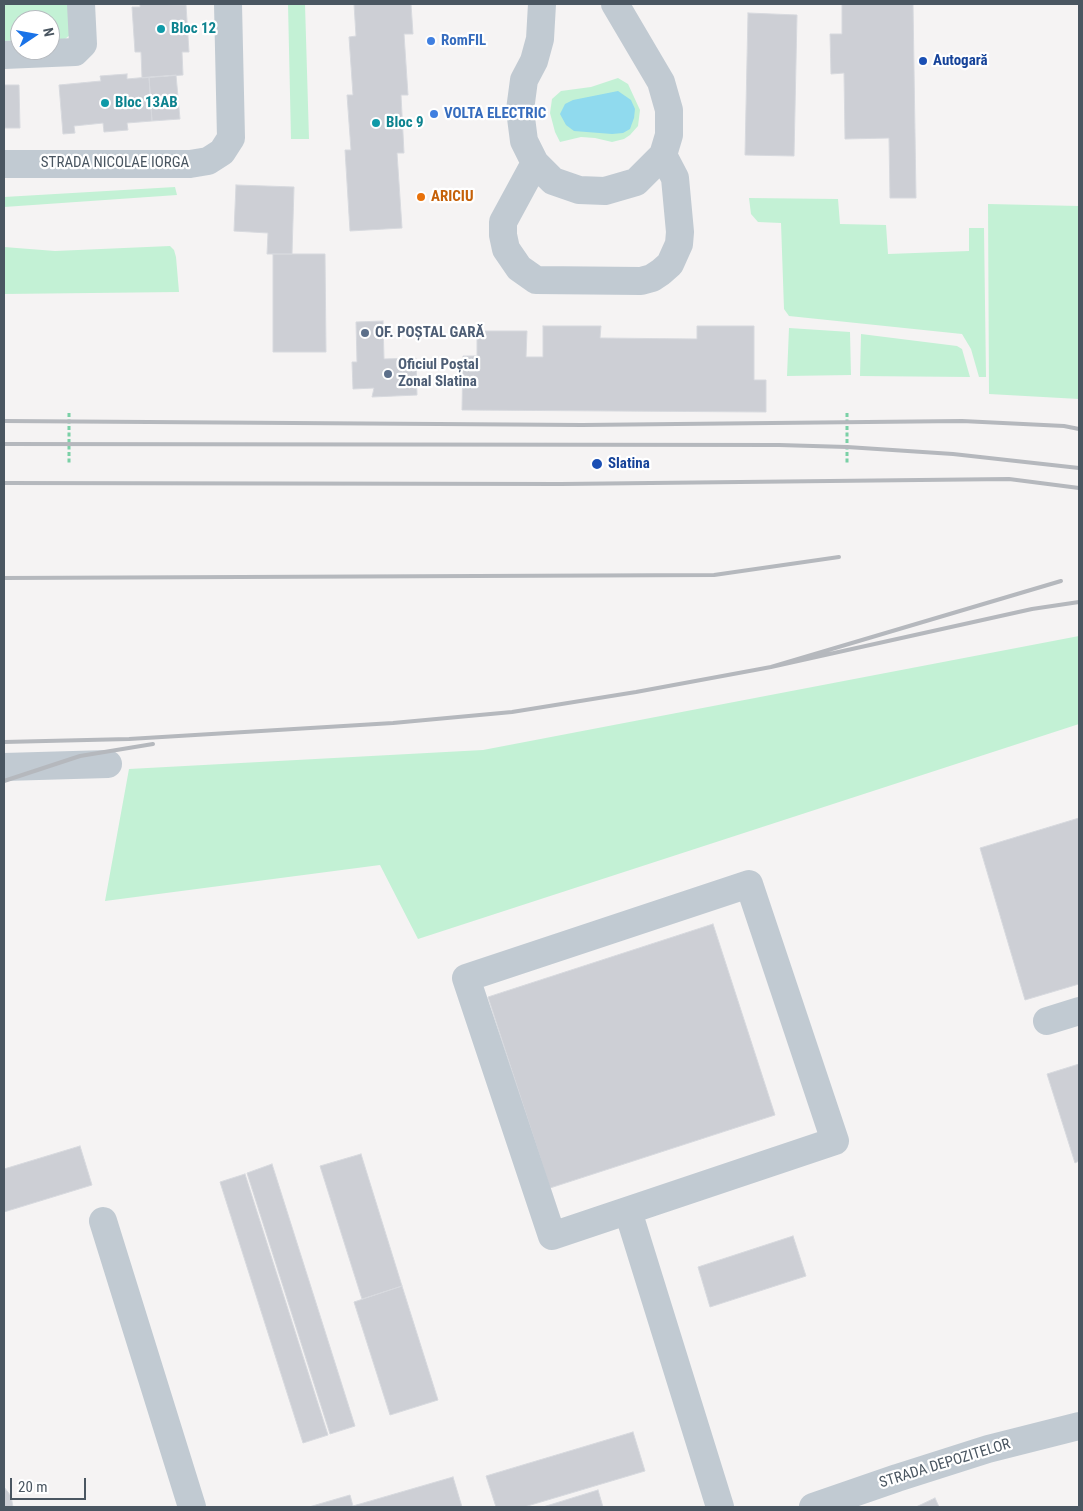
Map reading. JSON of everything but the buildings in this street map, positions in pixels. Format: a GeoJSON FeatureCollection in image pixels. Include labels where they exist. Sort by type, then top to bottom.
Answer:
{"type":"FeatureCollection","features":[{"type":"Feature","properties":{"kind":"street"},"geometry":{"type":"LineString","coordinates":[[4,54],[75,52],[83,44],[81,4]]}},
{"type":"Feature","properties":{"kind":"street","name":"STRADA NICOLAE IORGA"},"geometry":{"type":"LineString","coordinates":[[4,164],[190,164],[208,161],[222,152],[231,138],[228,4]]}},
{"type":"Feature","properties":{"kind":"street"},"geometry":{"type":"LineString","coordinates":[[542,4],[540,39],[534,61],[524,80],[520,110],[524,142],[535,164],[553,180],[579,190],[605,191],[636,182],[663,155],[669,134],[669,110],[661,82],[615,4]]}},
{"type":"Feature","properties":{"kind":"street"},"geometry":{"type":"LineString","coordinates":[[535,164],[503,222],[506,249],[519,268],[536,280],[640,281],[661,272],[670,264],[679,244],[680,232],[675,178],[663,155]]}},
{"type":"Feature","properties":{"kind":"street"},"geometry":{"type":"LineString","coordinates":[[4,767],[108,764]]}},
{"type":"Feature","properties":{"kind":"street"},"geometry":{"type":"LineString","coordinates":[[749,884],[835,1142],[628,1211],[552,1236],[466,978],[749,884]]}},
{"type":"Feature","properties":{"kind":"street"},"geometry":{"type":"LineString","coordinates":[[1047,1021],[1079,1011]]}},
{"type":"Feature","properties":{"kind":"street"},"geometry":{"type":"LineString","coordinates":[[628,1211],[720,1507]]}},
{"type":"Feature","properties":{"kind":"street"},"geometry":{"type":"LineString","coordinates":[[103,1221],[192,1507]]}},
{"type":"Feature","properties":{"kind":"street","name":"STRADA DEPOZITELOR"},"geometry":{"type":"LineString","coordinates":[[813,1507],[988,1449],[1079,1426]]}},
{"type":"Feature","properties":{"kind":"path"},"geometry":{"type":"LineString","coordinates":[[69,413],[69,464]]}},
{"type":"Feature","properties":{"kind":"path"},"geometry":{"type":"LineString","coordinates":[[847,413],[847,464]]}},
{"type":"Feature","properties":{"kind":"green space"},"geometry":{"type":"Polygon","coordinates":[[[4,4],[69,4],[71,34],[65,39],[60,39],[60,10],[10,10],[10,41],[4,41],[4,4]]]}},
{"type":"Feature","properties":{"kind":"green space"},"geometry":{"type":"Polygon","coordinates":[[[288,4],[305,4],[309,139],[291,139],[288,4]]]}},
{"type":"Feature","properties":{"kind":"green space"},"geometry":{"type":"Polygon","coordinates":[[[618,78],[628,84],[640,110],[638,126],[630,135],[624,139],[612,142],[581,137],[560,142],[550,113],[552,99],[561,91],[591,87],[618,78]]]}},
{"type":"Feature","properties":{"kind":"green space"},"geometry":{"type":"Polygon","coordinates":[[[175,187],[177,195],[4,207],[4,197],[175,187]]]}},
{"type":"Feature","properties":{"kind":"green space"},"geometry":{"type":"Polygon","coordinates":[[[749,198],[838,199],[840,224],[886,225],[888,254],[969,251],[969,228],[984,228],[986,377],[979,377],[971,349],[962,334],[789,316],[784,309],[781,223],[758,222],[751,214],[749,198]]]}},
{"type":"Feature","properties":{"kind":"green space"},"geometry":{"type":"Polygon","coordinates":[[[988,204],[1079,206],[1079,399],[989,394],[988,204]]]}},
{"type":"Feature","properties":{"kind":"green space"},"geometry":{"type":"Polygon","coordinates":[[[170,246],[174,250],[176,257],[179,292],[4,294],[4,247],[55,251],[170,246]]]}},
{"type":"Feature","properties":{"kind":"green space"},"geometry":{"type":"Polygon","coordinates":[[[789,328],[850,332],[851,375],[787,376],[789,328]]]}},
{"type":"Feature","properties":{"kind":"green space"},"geometry":{"type":"Polygon","coordinates":[[[861,334],[957,346],[962,349],[970,377],[860,376],[861,334]]]}},
{"type":"Feature","properties":{"kind":"green space"},"geometry":{"type":"Polygon","coordinates":[[[1079,636],[1079,724],[418,939],[380,865],[105,901],[129,769],[483,750],[1079,636]]]}},
{"type":"Feature","properties":{"kind":"water"},"geometry":{"type":"Polygon","coordinates":[[[618,91],[631,100],[635,109],[630,129],[623,133],[574,131],[566,125],[560,114],[565,104],[573,100],[618,91]]]}},
{"type":"Feature","properties":{"kind":"railway"},"geometry":{"type":"LineString","coordinates":[[4,421],[582,425],[962,421],[1064,426],[1079,429]]}},
{"type":"Feature","properties":{"kind":"railway"},"geometry":{"type":"LineString","coordinates":[[4,444],[779,445],[847,447],[953,454],[1079,468]]}},
{"type":"Feature","properties":{"kind":"railway"},"geometry":{"type":"LineString","coordinates":[[4,483],[561,484],[1009,479],[1079,488]]}},
{"type":"Feature","properties":{"kind":"railway"},"geometry":{"type":"LineString","coordinates":[[4,578],[714,575],[839,557]]}},
{"type":"Feature","properties":{"kind":"railway"},"geometry":{"type":"LineString","coordinates":[[1061,581],[771,667],[1032,609],[1079,602]]}},
{"type":"Feature","properties":{"kind":"railway"},"geometry":{"type":"LineString","coordinates":[[4,742],[129,739],[393,723],[512,712],[636,692],[771,667]]}},
{"type":"Feature","properties":{"kind":"railway"},"geometry":{"type":"LineString","coordinates":[[4,781],[80,756],[153,744]]}},
{"type":"Feature","properties":{"kind":"place","name":"Bloc 12"},"geometry":{"type":"Point","coordinates":[161,29]}},
{"type":"Feature","properties":{"kind":"place","name":"RomFIL"},"geometry":{"type":"Point","coordinates":[431,41]}},
{"type":"Feature","properties":{"kind":"place","name":"Autogară"},"geometry":{"type":"Point","coordinates":[923,61]}},
{"type":"Feature","properties":{"kind":"place","name":"Bloc 13AB"},"geometry":{"type":"Point","coordinates":[105,103]}},
{"type":"Feature","properties":{"kind":"place","name":"VOLTA ELECTRIC"},"geometry":{"type":"Point","coordinates":[434,114]}},
{"type":"Feature","properties":{"kind":"place","name":"Bloc 9"},"geometry":{"type":"Point","coordinates":[376,123]}},
{"type":"Feature","properties":{"kind":"place","name":"ARICIU"},"geometry":{"type":"Point","coordinates":[421,197]}},
{"type":"Feature","properties":{"kind":"place","name":"OF. POȘTAL GARĂ"},"geometry":{"type":"Point","coordinates":[365,333]}},
{"type":"Feature","properties":{"kind":"place","name":"Oficiul Poștal Zonal Slatina"},"geometry":{"type":"Point","coordinates":[388,374]}},
{"type":"Feature","properties":{"kind":"place","name":"Slatina"},"geometry":{"type":"Point","coordinates":[597,464]}}]}
